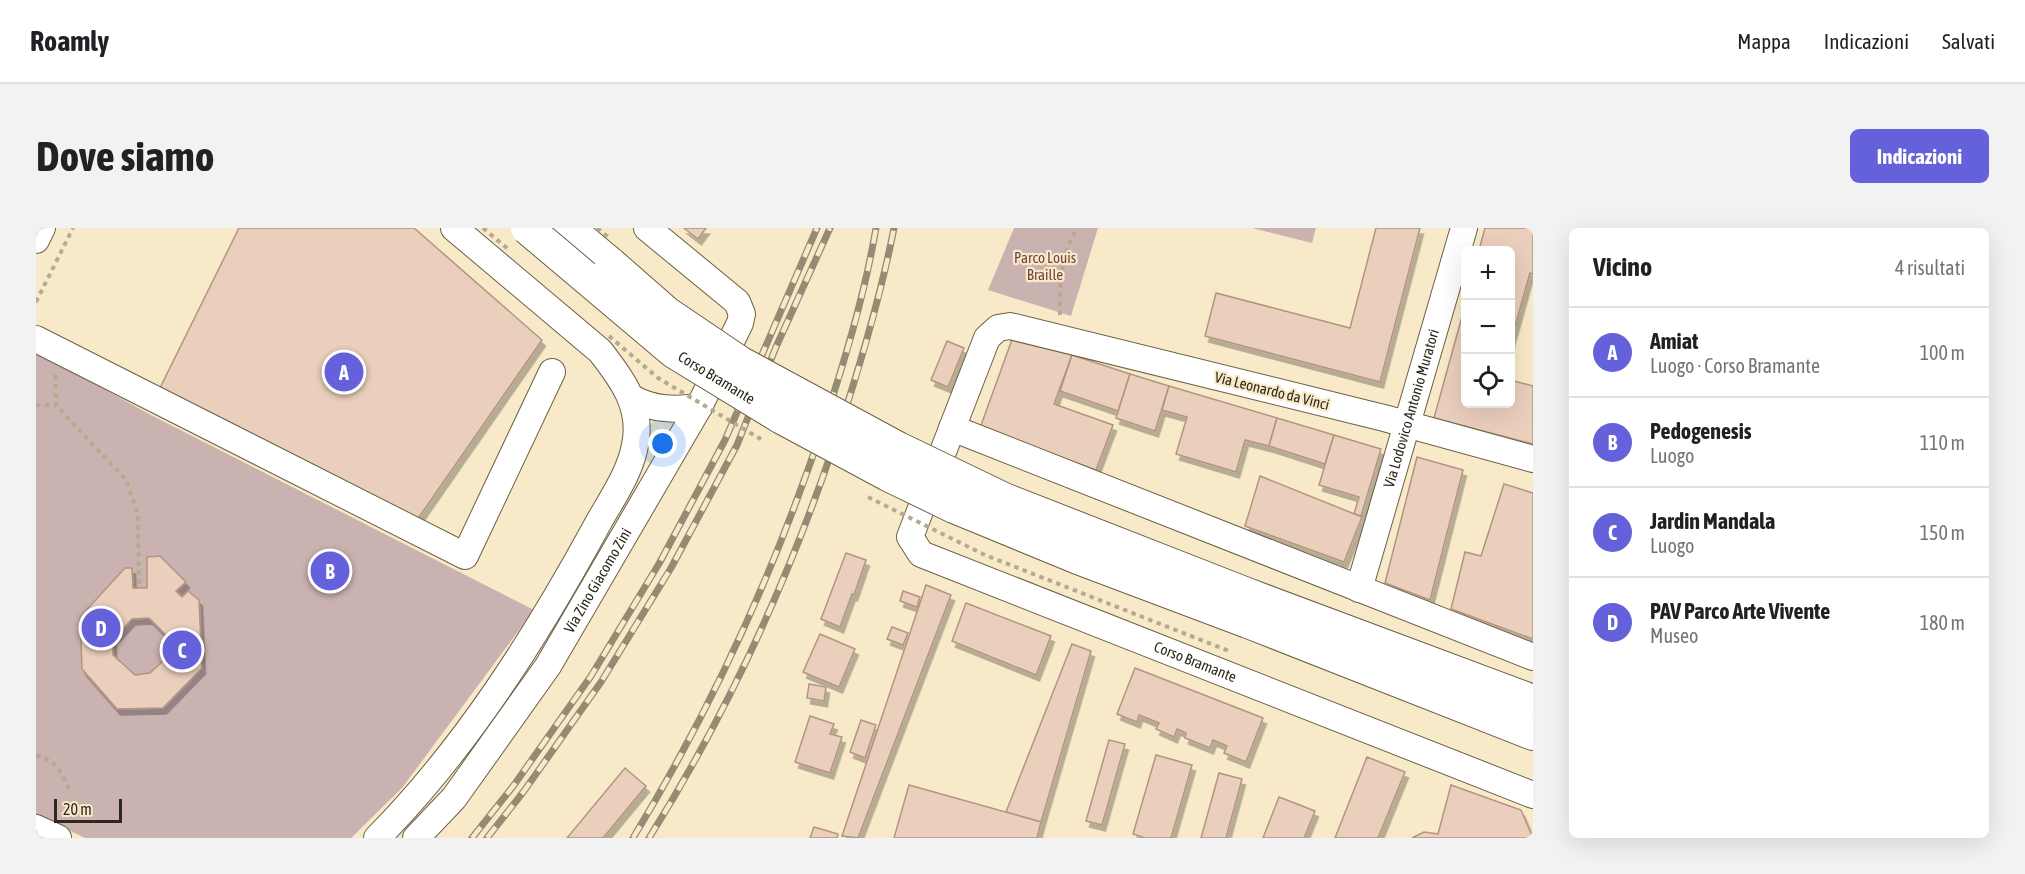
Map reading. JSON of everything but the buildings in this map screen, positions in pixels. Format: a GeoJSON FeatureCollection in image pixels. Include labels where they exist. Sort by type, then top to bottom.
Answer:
{"type":"FeatureCollection","features":[{"type":"Feature","properties":{"kind":"main road","name":"Corso Bramante"},"geometry":{"type":"LineString","coordinates":[[527,228],[674,352],[765,408],[888,475],[954,507],[1078,558],[1250,609],[1533,701]]}},
{"type":"Feature","properties":{"kind":"main road","name":"Corso Bramante"},"geometry":{"type":"LineString","coordinates":[[568,228],[667,313],[741,363],[897,448],[1004,499],[1533,734]]}},
{"type":"Feature","properties":{"kind":"street"},"geometry":{"type":"LineString","coordinates":[[36,240],[42,228]]}},
{"type":"Feature","properties":{"kind":"street"},"geometry":{"type":"LineString","coordinates":[[454,228],[600,351],[619,375],[632,398],[644,405],[661,409],[699,407]]}},
{"type":"Feature","properties":{"kind":"street","name":"Via Zino Giacomo Zini"},"geometry":{"type":"LineString","coordinates":[[416,838],[454,798],[548,666],[699,407],[740,323],[742,314],[737,302],[647,228]]}},
{"type":"Feature","properties":{"kind":"street","name":"Via Lodovico Antonio Muratori"},"geometry":{"type":"LineString","coordinates":[[1359,589],[1464,228]]}},
{"type":"Feature","properties":{"kind":"street","name":"Via Leonardo da Vinci"},"geometry":{"type":"LineString","coordinates":[[951,428],[987,338],[998,328],[1010,326],[1406,424],[1533,459]]}},
{"type":"Feature","properties":{"kind":"street"},"geometry":{"type":"LineString","coordinates":[[36,339],[465,556],[552,372]]}},
{"type":"Feature","properties":{"kind":"street","name":"Via Zino Giacomo Zini"},"geometry":{"type":"LineString","coordinates":[[377,838],[432,779],[522,652],[576,564],[630,463],[636,444],[637,419],[632,398]]}},
{"type":"Feature","properties":{"kind":"street"},"geometry":{"type":"LineString","coordinates":[[951,428],[1533,657]]}},
{"type":"Feature","properties":{"kind":"street","name":"Corso Bramante"},"geometry":{"type":"LineString","coordinates":[[951,428],[910,537],[921,554],[1533,795]]}},
{"type":"Feature","properties":{"kind":"street"},"geometry":{"type":"LineString","coordinates":[[36,828],[58,838]]}},
{"type":"Feature","properties":{"kind":"path"},"geometry":{"type":"LineString","coordinates":[[36,302],[73,228]]}},
{"type":"Feature","properties":{"kind":"path"},"geometry":{"type":"LineString","coordinates":[[1061,340],[1059,281],[1070,241],[1077,228]]}},
{"type":"Feature","properties":{"kind":"path"},"geometry":{"type":"LineString","coordinates":[[63,352],[55,373],[56,405],[126,480],[138,514],[139,588]]}},
{"type":"Feature","properties":{"kind":"path"},"geometry":{"type":"LineString","coordinates":[[36,405],[56,405]]}},
{"type":"Feature","properties":{"kind":"path"},"geometry":{"type":"LineString","coordinates":[[36,755],[50,759],[58,767],[69,789]]}},
{"type":"Feature","properties":{"kind":"green space","name":"Parco Louis Braille"},"geometry":{"type":"Polygon","coordinates":[[[1014,228],[1098,228],[1071,316],[988,290],[1014,228]]]}},
{"type":"Feature","properties":{"kind":"green space"},"geometry":{"type":"Polygon","coordinates":[[[1252,228],[1316,228],[1312,243],[1252,228]]]}},
{"type":"Feature","properties":{"kind":"green space"},"geometry":{"type":"Polygon","coordinates":[[[36,351],[149,414],[534,610],[402,788],[351,838],[85,838],[36,814],[36,351]]]}},
{"type":"Feature","properties":{"kind":"railway"},"geometry":{"type":"LineString","coordinates":[[472,838],[514,785],[591,676],[660,562],[725,440],[817,228]]}},
{"type":"Feature","properties":{"kind":"railway"},"geometry":{"type":"LineString","coordinates":[[487,838],[524,791],[601,682],[671,568],[737,445],[776,347],[830,228]]}},
{"type":"Feature","properties":{"kind":"railway"},"geometry":{"type":"LineString","coordinates":[[633,838],[717,686],[787,526],[848,347],[861,300],[876,228]]}},
{"type":"Feature","properties":{"kind":"railway"},"geometry":{"type":"LineString","coordinates":[[649,838],[705,742],[755,644],[798,543],[853,387],[876,308],[894,228]]}},
{"type":"Feature","properties":{"kind":"place","name":"Amiat"},"geometry":{"type":"Point","coordinates":[344,372]}},
{"type":"Feature","properties":{"kind":"place","name":"Pedogenesis"},"geometry":{"type":"Point","coordinates":[330,571]}},
{"type":"Feature","properties":{"kind":"place","name":"PAV Parco Arte Vivente"},"geometry":{"type":"Point","coordinates":[101,628]}},
{"type":"Feature","properties":{"kind":"place","name":"Jardin Mandala"},"geometry":{"type":"Point","coordinates":[182,650]}}]}
